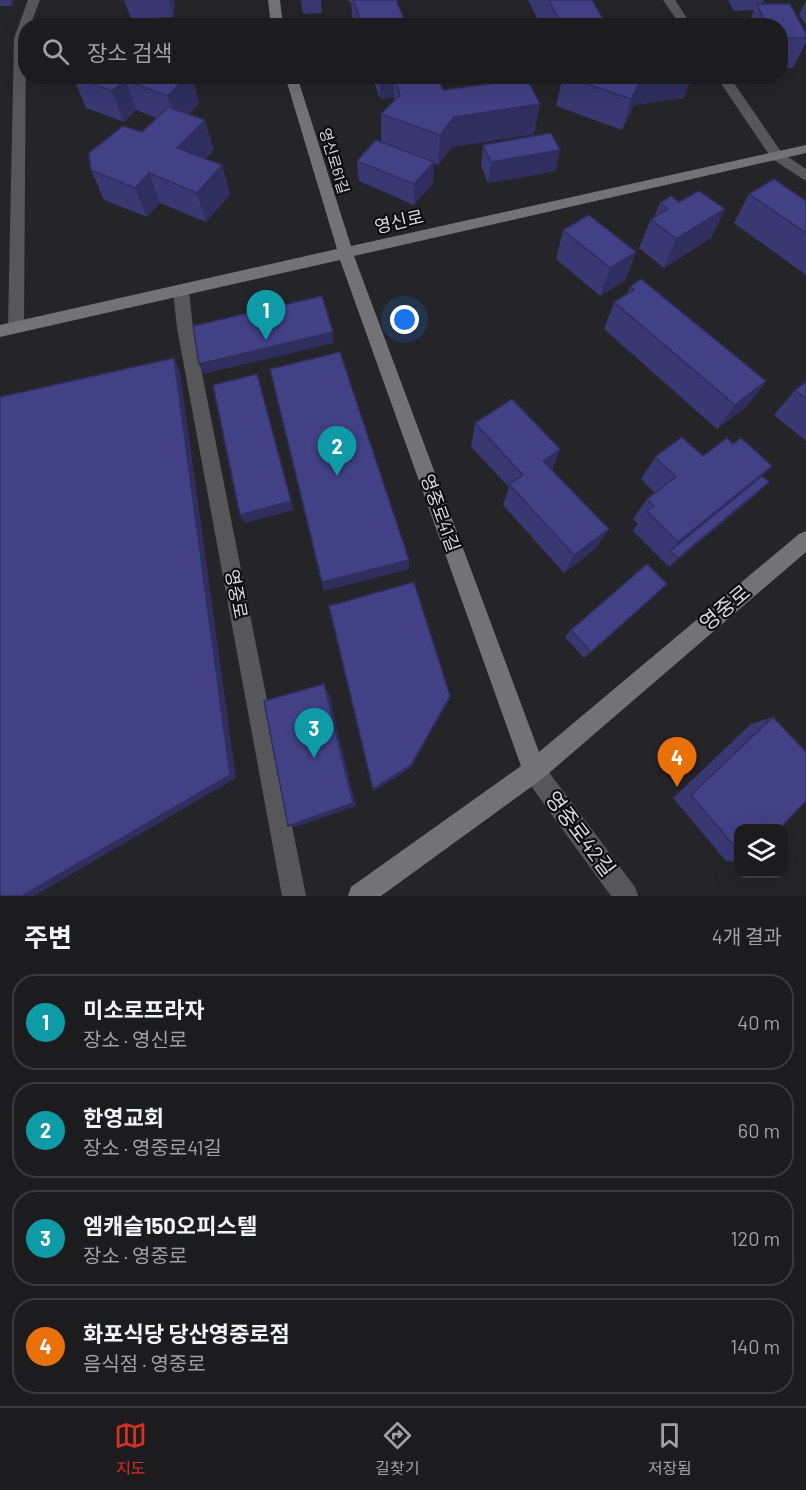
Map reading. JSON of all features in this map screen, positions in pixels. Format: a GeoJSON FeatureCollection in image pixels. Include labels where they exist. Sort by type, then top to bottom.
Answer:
{"type":"FeatureCollection","features":[{"type":"Feature","properties":{"kind":"main road"},"geometry":{"type":"LineString","coordinates":[[274,0],[276,18]]}},
{"type":"Feature","properties":{"kind":"main road","name":"영신로61길"},"geometry":{"type":"LineString","coordinates":[[293,84],[346,254]]}},
{"type":"Feature","properties":{"kind":"main road","name":"영신로"},"geometry":{"type":"LineString","coordinates":[[0,331],[806,149]]}},
{"type":"Feature","properties":{"kind":"main road","name":"영중로41길"},"geometry":{"type":"LineString","coordinates":[[346,254],[534,771]]}},
{"type":"Feature","properties":{"kind":"main road","name":"영중로"},"geometry":{"type":"LineString","coordinates":[[360,896],[534,771],[806,540]]}},
{"type":"Feature","properties":{"kind":"street"},"geometry":{"type":"LineString","coordinates":[[29,18],[34,0]]}},
{"type":"Feature","properties":{"kind":"street"},"geometry":{"type":"LineString","coordinates":[[669,0],[681,18]]}},
{"type":"Feature","properties":{"kind":"street"},"geometry":{"type":"LineString","coordinates":[[16,327],[22,84]]}},
{"type":"Feature","properties":{"kind":"street"},"geometry":{"type":"LineString","coordinates":[[728,84],[777,156],[806,176]]}},
{"type":"Feature","properties":{"kind":"street","name":"영중로"},"geometry":{"type":"LineString","coordinates":[[181,291],[185,328],[294,896]]}},
{"type":"Feature","properties":{"kind":"street","name":"영중로42길"},"geometry":{"type":"LineString","coordinates":[[534,771],[626,896]]}},
{"type":"Feature","properties":{"kind":"building"},"geometry":{"type":"Polygon","coordinates":[[[353,0],[396,0],[404,18],[360,18],[353,0]]]}},
{"type":"Feature","properties":{"kind":"building"},"geometry":{"type":"Polygon","coordinates":[[[549,0],[592,0],[602,18],[558,18],[549,0]]]}},
{"type":"Feature","properties":{"kind":"building"},"geometry":{"type":"Polygon","coordinates":[[[757,4],[790,4],[806,38],[788,38],[788,18],[763,18],[757,4]]]}},
{"type":"Feature","properties":{"kind":"building"},"geometry":{"type":"Polygon","coordinates":[[[92,84],[120,84],[112,91],[92,84]]]}},
{"type":"Feature","properties":{"kind":"building"},"geometry":{"type":"Polygon","coordinates":[[[136,84],[179,84],[168,96],[136,84]]]}},
{"type":"Feature","properties":{"kind":"building"},"geometry":{"type":"Polygon","coordinates":[[[397,84],[440,84],[443,90],[489,84],[530,84],[540,104],[454,117],[440,135],[381,114],[400,95],[397,84]]]}},
{"type":"Feature","properties":{"kind":"building"},"geometry":{"type":"Polygon","coordinates":[[[587,84],[639,84],[631,99],[587,84]]]}},
{"type":"Feature","properties":{"kind":"building"},"geometry":{"type":"Polygon","coordinates":[[[168,107],[205,120],[177,148],[222,165],[197,193],[149,173],[135,188],[91,170],[89,153],[123,126],[142,132],[168,107]]]}},
{"type":"Feature","properties":{"kind":"building"},"geometry":{"type":"Polygon","coordinates":[[[551,133],[560,150],[491,162],[483,145],[551,133]]]}},
{"type":"Feature","properties":{"kind":"building"},"geometry":{"type":"Polygon","coordinates":[[[376,140],[434,162],[414,184],[357,161],[376,140]]]}},
{"type":"Feature","properties":{"kind":"building"},"geometry":{"type":"Polygon","coordinates":[[[774,179],[806,201],[806,233],[749,194],[774,179]]]}},
{"type":"Feature","properties":{"kind":"building"},"geometry":{"type":"Polygon","coordinates":[[[699,191],[725,209],[676,239],[651,219],[668,209],[660,203],[671,196],[679,202],[699,191]]]}},
{"type":"Feature","properties":{"kind":"building"},"geometry":{"type":"Polygon","coordinates":[[[589,215],[636,252],[610,268],[563,230],[589,215]]]}},
{"type":"Feature","properties":{"kind":"building"},"geometry":{"type":"Polygon","coordinates":[[[641,279],[766,381],[735,405],[614,302],[634,290],[630,287],[641,279]]]}},
{"type":"Feature","properties":{"kind":"building"},"geometry":{"type":"Polygon","coordinates":[[[322,296],[333,332],[199,364],[193,326],[322,296]]]}},
{"type":"Feature","properties":{"kind":"building"},"geometry":{"type":"Polygon","coordinates":[[[340,352],[409,560],[322,582],[270,369],[340,352]]]}},
{"type":"Feature","properties":{"kind":"building"},"geometry":{"type":"Polygon","coordinates":[[[174,358],[230,775],[22,896],[0,896],[0,397],[174,358]]]}},
{"type":"Feature","properties":{"kind":"building"},"geometry":{"type":"Polygon","coordinates":[[[257,374],[291,501],[240,515],[213,385],[257,374]]]}},
{"type":"Feature","properties":{"kind":"building"},"geometry":{"type":"Polygon","coordinates":[[[806,382],[806,399],[795,390],[806,382]]]}},
{"type":"Feature","properties":{"kind":"building"},"geometry":{"type":"Polygon","coordinates":[[[512,399],[560,449],[543,461],[609,529],[574,555],[509,484],[523,475],[475,423],[512,399]]]}},
{"type":"Feature","properties":{"kind":"building"},"geometry":{"type":"Polygon","coordinates":[[[682,437],[703,456],[727,438],[733,444],[741,438],[772,466],[678,542],[647,511],[654,506],[647,499],[676,477],[655,457],[682,437]]]}},
{"type":"Feature","properties":{"kind":"building"},"geometry":{"type":"Polygon","coordinates":[[[762,476],[769,482],[678,558],[670,551],[762,476]]]}},
{"type":"Feature","properties":{"kind":"building"},"geometry":{"type":"Polygon","coordinates":[[[647,564],[667,584],[591,652],[571,630],[647,564]]]}},
{"type":"Feature","properties":{"kind":"building"},"geometry":{"type":"Polygon","coordinates":[[[414,582],[450,696],[411,765],[373,789],[329,606],[414,582]]]}},
{"type":"Feature","properties":{"kind":"building"},"geometry":{"type":"Polygon","coordinates":[[[324,684],[353,803],[288,826],[264,701],[324,684]]]}},
{"type":"Feature","properties":{"kind":"building"},"geometry":{"type":"Polygon","coordinates":[[[773,717],[806,752],[806,801],[784,824],[734,824],[734,846],[691,795],[773,717]]]}},
{"type":"Feature","properties":{"kind":"place","name":"미소로프라자"},"geometry":{"type":"Point","coordinates":[266,340]}},
{"type":"Feature","properties":{"kind":"place","name":"한영교회"},"geometry":{"type":"Point","coordinates":[337,476]}},
{"type":"Feature","properties":{"kind":"place","name":"엠캐슬150오피스텔"},"geometry":{"type":"Point","coordinates":[314,758]}},
{"type":"Feature","properties":{"kind":"place","name":"화포식당 당산영중로점"},"geometry":{"type":"Point","coordinates":[677,787]}}]}
